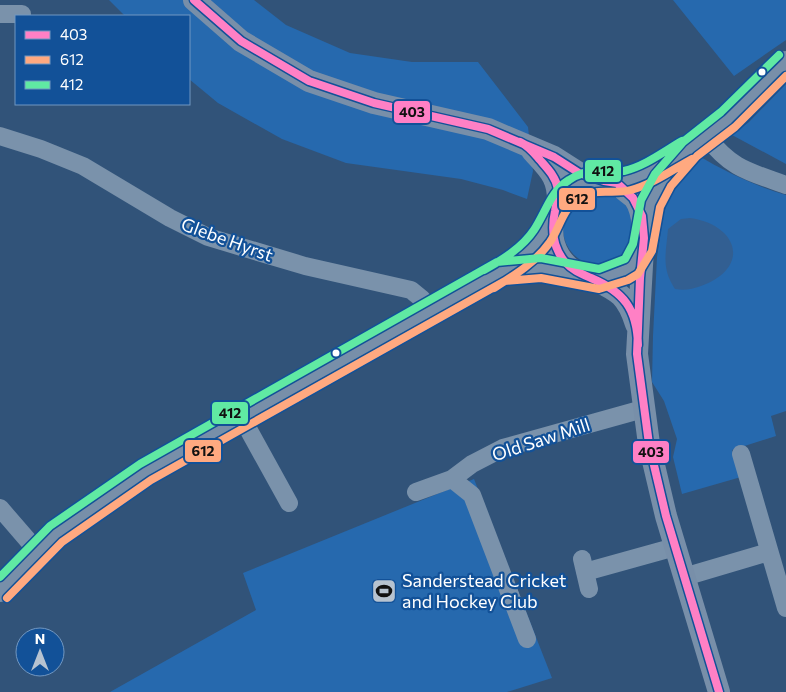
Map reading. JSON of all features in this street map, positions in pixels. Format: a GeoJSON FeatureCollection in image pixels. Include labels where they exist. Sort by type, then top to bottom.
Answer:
{"type":"FeatureCollection","features":[{"type":"Feature","properties":{"kind":"main road"},"geometry":{"type":"LineString","coordinates":[[194,0],[241,41],[309,81],[374,103],[488,129],[554,157],[579,172],[610,182],[633,198],[642,216],[643,243],[638,354],[643,409],[658,484],[719,692]]}},
{"type":"Feature","properties":{"kind":"main road"},"geometry":{"type":"LineString","coordinates":[[0,591],[56,534],[146,472],[502,271],[532,248],[543,235],[556,208],[575,188],[594,181],[610,182],[652,171],[698,143],[728,120],[786,62]]}},
{"type":"Feature","properties":{"kind":"main road"},"geometry":{"type":"LineString","coordinates":[[502,271],[541,268],[599,279],[624,271],[632,266],[643,243],[650,204],[654,194],[662,180],[698,143]]}},
{"type":"Feature","properties":{"kind":"main road"},"geometry":{"type":"LineString","coordinates":[[526,144],[551,172],[557,182],[559,192],[554,237],[557,249],[565,264],[615,290],[625,299],[631,308],[638,332]]}},
{"type":"Feature","properties":{"kind":"street"},"geometry":{"type":"LineString","coordinates":[[0,14],[22,14]]}},
{"type":"Feature","properties":{"kind":"street","name":"Glebe Hyrst"},"geometry":{"type":"LineString","coordinates":[[0,136],[41,148],[83,166],[197,232],[239,247],[305,266],[411,290],[422,299],[430,313]]}},
{"type":"Feature","properties":{"kind":"street"},"geometry":{"type":"LineString","coordinates":[[698,143],[718,152],[734,165],[786,185]]}},
{"type":"Feature","properties":{"kind":"street","name":"Old Saw Mill"},"geometry":{"type":"LineString","coordinates":[[416,492],[452,479],[472,464],[503,448],[643,409]]}},
{"type":"Feature","properties":{"kind":"street"},"geometry":{"type":"LineString","coordinates":[[242,418],[289,503]]}},
{"type":"Feature","properties":{"kind":"street"},"geometry":{"type":"LineString","coordinates":[[741,454],[786,608]]}},
{"type":"Feature","properties":{"kind":"street"},"geometry":{"type":"LineString","coordinates":[[452,479],[472,495],[527,640]]}},
{"type":"Feature","properties":{"kind":"street"},"geometry":{"type":"LineString","coordinates":[[0,508],[38,552]]}},
{"type":"Feature","properties":{"kind":"street"},"geometry":{"type":"LineString","coordinates":[[585,574],[675,547]]}},
{"type":"Feature","properties":{"kind":"street"},"geometry":{"type":"LineString","coordinates":[[684,577],[769,552]]}},
{"type":"Feature","properties":{"kind":"shaded area"},"geometry":{"type":"Polygon","coordinates":[[[109,0],[254,0],[286,25],[350,53],[412,62],[478,62],[528,127],[533,171],[527,199],[503,190],[461,179],[346,163],[282,139],[218,103],[190,80],[190,15],[124,15],[109,0]]]}},
{"type":"Feature","properties":{"kind":"shaded area"},"geometry":{"type":"Polygon","coordinates":[[[673,0],[786,0],[786,40],[734,76],[673,0]]]}},
{"type":"Feature","properties":{"kind":"shaded area"},"geometry":{"type":"Polygon","coordinates":[[[786,84],[786,164],[732,135],[749,122],[786,84]]]}},
{"type":"Feature","properties":{"kind":"shaded area"},"geometry":{"type":"Polygon","coordinates":[[[699,156],[741,178],[786,195],[786,411],[771,416],[776,436],[732,450],[741,477],[682,494],[673,457],[677,439],[664,401],[652,382],[653,336],[657,257],[663,217],[670,193],[681,174],[699,156]]]}},
{"type":"Feature","properties":{"kind":"shaded area"},"geometry":{"type":"Polygon","coordinates":[[[599,193],[619,199],[629,209],[635,229],[629,249],[619,259],[599,265],[579,259],[569,249],[563,229],[569,209],[579,199],[599,193]]]}},
{"type":"Feature","properties":{"kind":"shaded area"},"geometry":{"type":"Polygon","coordinates":[[[690,218],[707,222],[719,229],[728,238],[733,248],[732,258],[727,269],[717,278],[695,288],[675,289],[668,274],[665,260],[668,229],[681,219],[690,218]]]}},
{"type":"Feature","properties":{"kind":"shaded area","name":"Sanderstead Cricket and Hockey Club"},"geometry":{"type":"Polygon","coordinates":[[[474,479],[552,678],[507,692],[110,692],[256,610],[243,573],[474,479]]]}},
{"type":"Feature","properties":{"kind":"transit line","name":"403"},"geometry":{"type":"LineString","coordinates":[[194,0],[241,41],[309,81],[374,103],[488,129],[554,157],[579,173],[617,183],[633,198],[642,216],[644,238],[640,278],[637,354],[649,444],[666,516],[719,692]]}},
{"type":"Feature","properties":{"kind":"transit line","name":"412"},"geometry":{"type":"LineString","coordinates":[[0,577],[50,526],[140,464],[497,262],[541,258],[599,269],[625,259],[633,244],[641,200],[655,174],[683,142],[721,112],[779,55]]}},
{"type":"Feature","properties":{"kind":"transit line","name":"612"},"geometry":{"type":"LineString","coordinates":[[7,598],[62,542],[151,480],[505,281],[541,278],[599,289],[628,280],[638,274],[652,251],[660,207],[671,186],[697,156],[735,127],[786,76]]}},
{"type":"Feature","properties":{"kind":"transit line","name":"412"},"geometry":{"type":"LineString","coordinates":[[484,270],[505,258],[524,242],[534,230],[557,190],[569,180],[577,175],[591,172],[622,172],[632,169],[682,141]]}},
{"type":"Feature","properties":{"kind":"transit line","name":"403"},"geometry":{"type":"LineString","coordinates":[[520,142],[536,155],[551,173],[557,185],[558,194],[553,231],[561,257],[574,270],[602,283],[620,296],[626,303],[635,321],[638,345]]}},
{"type":"Feature","properties":{"kind":"transit line","name":"612"},"geometry":{"type":"LineString","coordinates":[[494,288],[538,256],[550,242],[569,207],[579,198],[591,193],[631,190],[655,180],[692,159]]}},
{"type":"Feature","properties":{"kind":"place","name":"Sanderstead Cricket and Hockey Club"},"geometry":{"type":"Point","coordinates":[384,591]}}]}
